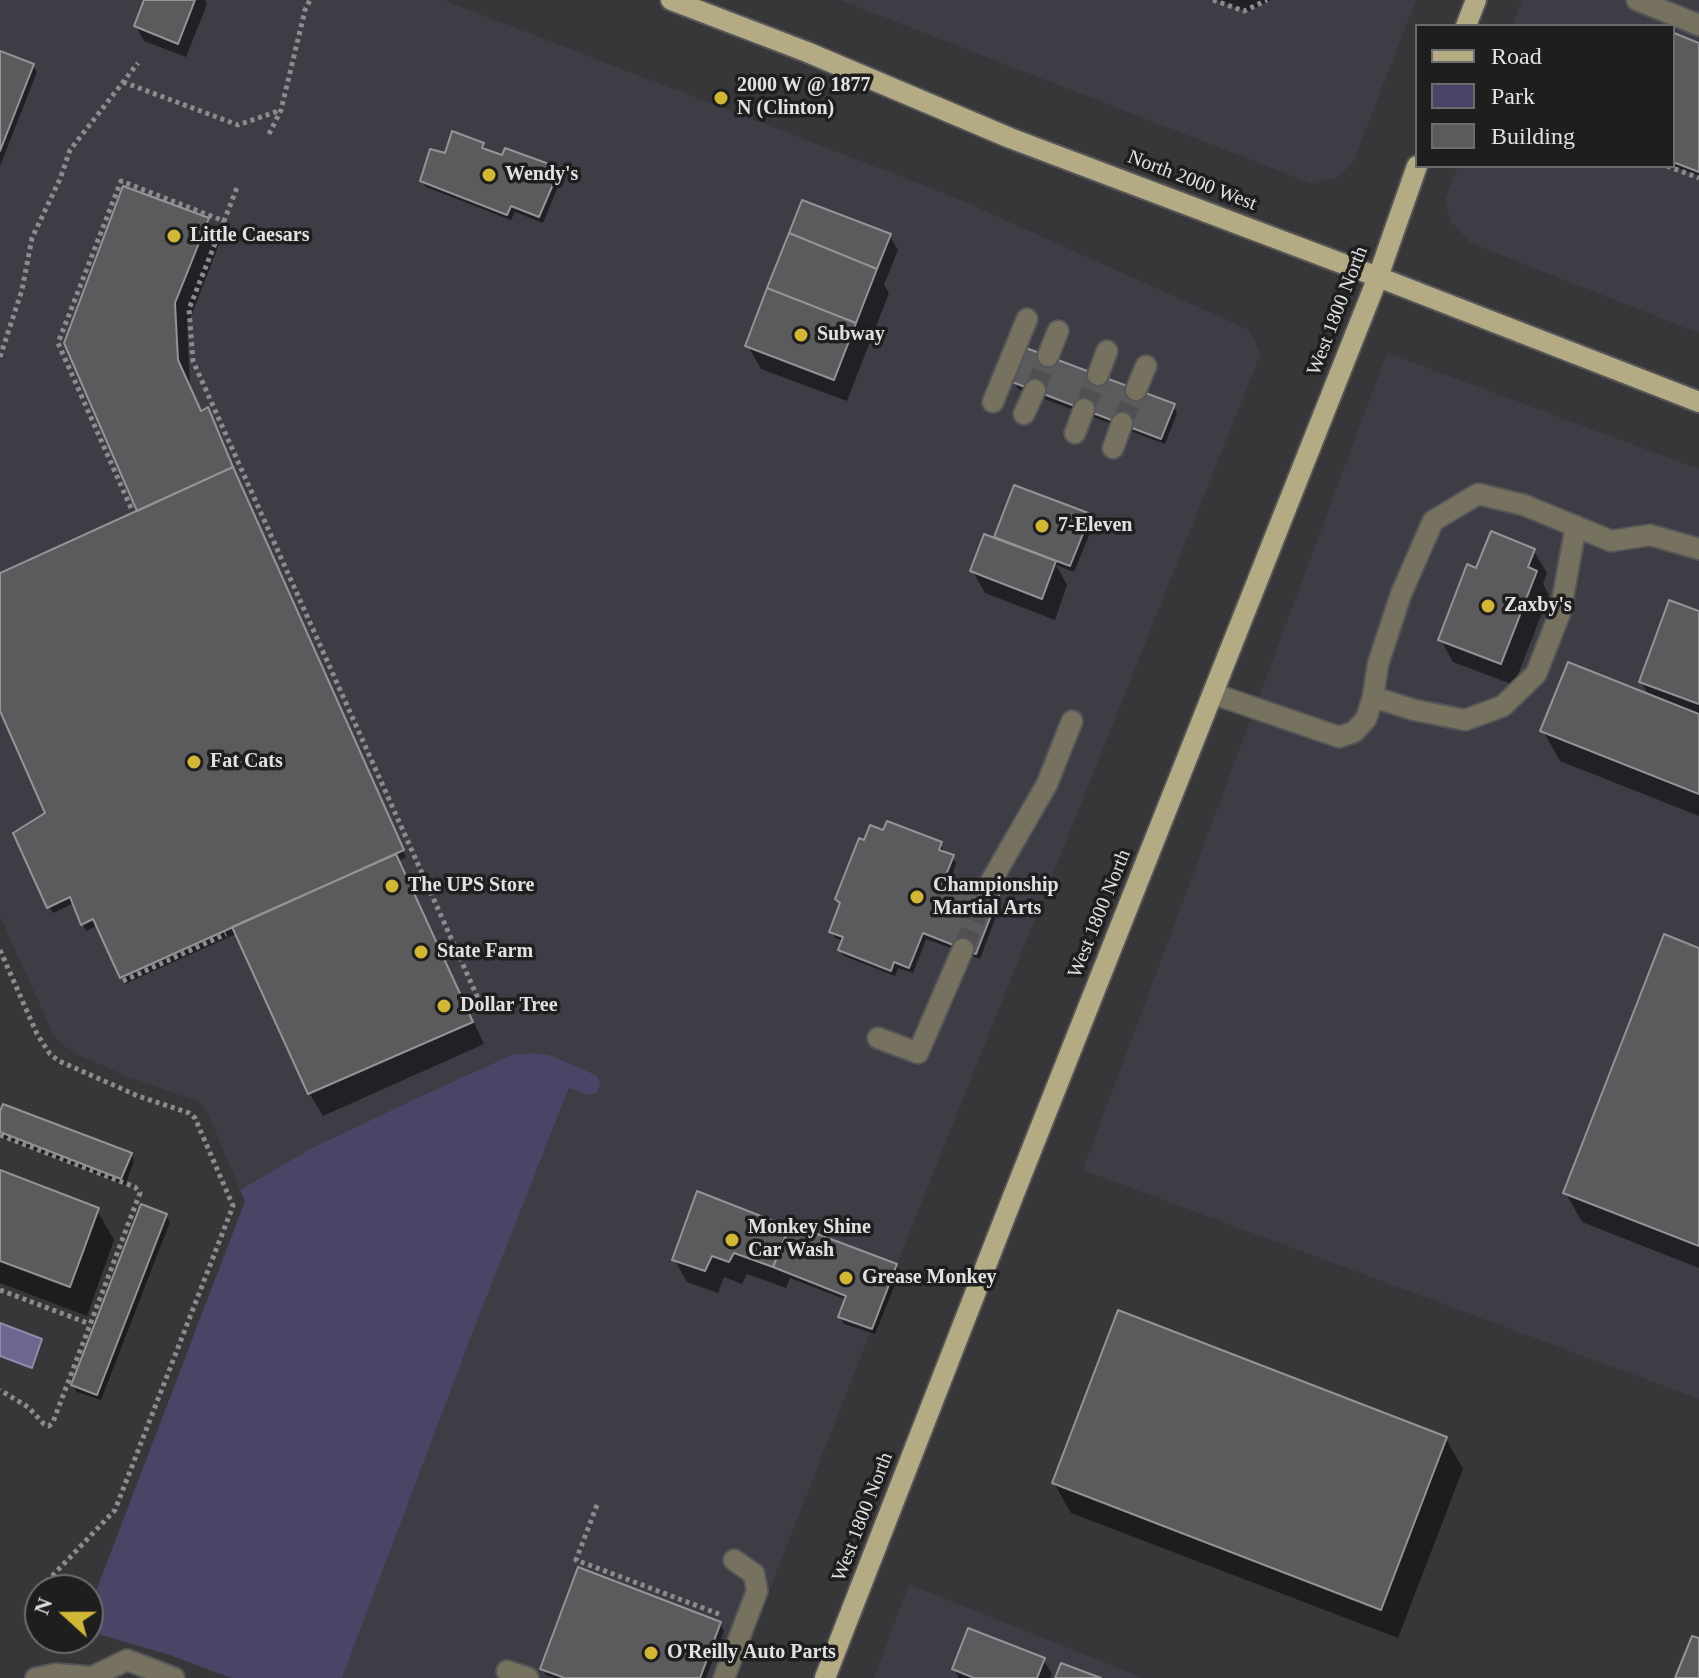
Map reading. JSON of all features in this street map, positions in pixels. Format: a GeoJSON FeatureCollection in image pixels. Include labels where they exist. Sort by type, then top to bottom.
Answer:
{"type":"FeatureCollection","features":[{"type":"Feature","properties":{"kind":"main road","name":"North 2000 West"},"geometry":{"type":"LineString","coordinates":[[671,0],[807,52],[1010,138],[1699,402]]}},
{"type":"Feature","properties":{"kind":"main road"},"geometry":{"type":"LineString","coordinates":[[1467,24],[1476,0]]}},
{"type":"Feature","properties":{"kind":"main road","name":"West 1800 North"},"geometry":{"type":"LineString","coordinates":[[825,1678],[1378,277],[1416,168]]}},
{"type":"Feature","properties":{"kind":"street"},"geometry":{"type":"LineString","coordinates":[[1637,0],[1699,25]]}},
{"type":"Feature","properties":{"kind":"street"},"geometry":{"type":"LineString","coordinates":[[993,402],[1027,319]]}},
{"type":"Feature","properties":{"kind":"street"},"geometry":{"type":"LineString","coordinates":[[1048,356],[1058,331]]}},
{"type":"Feature","properties":{"kind":"street"},"geometry":{"type":"LineString","coordinates":[[1098,375],[1107,351]]}},
{"type":"Feature","properties":{"kind":"street"},"geometry":{"type":"LineString","coordinates":[[1136,390],[1146,366]]}},
{"type":"Feature","properties":{"kind":"street"},"geometry":{"type":"LineString","coordinates":[[1024,414],[1035,390]]}},
{"type":"Feature","properties":{"kind":"street"},"geometry":{"type":"LineString","coordinates":[[1075,433],[1084,409]]}},
{"type":"Feature","properties":{"kind":"street"},"geometry":{"type":"LineString","coordinates":[[1113,448],[1122,423]]}},
{"type":"Feature","properties":{"kind":"street"},"geometry":{"type":"LineString","coordinates":[[1214,694],[1339,737],[1354,732],[1366,719],[1378,664],[1401,594],[1433,521],[1478,494],[1524,505],[1611,541],[1650,535],[1699,549]]}},
{"type":"Feature","properties":{"kind":"street"},"geometry":{"type":"LineString","coordinates":[[1373,697],[1414,710],[1465,720],[1503,706],[1536,674],[1560,613],[1576,526]]}},
{"type":"Feature","properties":{"kind":"street"},"geometry":{"type":"LineString","coordinates":[[986,890],[1047,784],[1072,721]]}},
{"type":"Feature","properties":{"kind":"street"},"geometry":{"type":"LineString","coordinates":[[878,1038],[918,1053],[963,949]]}},
{"type":"Feature","properties":{"kind":"street"},"geometry":{"type":"LineString","coordinates":[[724,1678],[757,1591],[754,1574],[734,1560]]}},
{"type":"Feature","properties":{"kind":"street"},"geometry":{"type":"LineString","coordinates":[[36,1678],[56,1674],[92,1677],[127,1660],[174,1678]]}},
{"type":"Feature","properties":{"kind":"street"},"geometry":{"type":"LineString","coordinates":[[507,1671],[528,1678]]}},
{"type":"Feature","properties":{"kind":"path"},"geometry":{"type":"LineString","coordinates":[[269,134],[281,110],[310,0]]}},
{"type":"Feature","properties":{"kind":"path"},"geometry":{"type":"LineString","coordinates":[[1213,0],[1244,11],[1267,0]]}},
{"type":"Feature","properties":{"kind":"path"},"geometry":{"type":"LineString","coordinates":[[0,357],[22,290],[32,238],[70,150],[138,63]]}},
{"type":"Feature","properties":{"kind":"path"},"geometry":{"type":"LineString","coordinates":[[123,82],[238,125],[281,110]]}},
{"type":"Feature","properties":{"kind":"path"},"geometry":{"type":"LineString","coordinates":[[1672,168],[1699,178]]}},
{"type":"Feature","properties":{"kind":"path"},"geometry":{"type":"LineString","coordinates":[[131,508],[58,343],[121,181],[224,221]]}},
{"type":"Feature","properties":{"kind":"path"},"geometry":{"type":"LineString","coordinates":[[238,185],[189,309],[193,361],[485,1014]]}},
{"type":"Feature","properties":{"kind":"path"},"geometry":{"type":"LineString","coordinates":[[123,981],[226,934]]}},
{"type":"Feature","properties":{"kind":"path"},"geometry":{"type":"LineString","coordinates":[[0,950],[37,1034],[50,1054],[59,1061],[138,1096],[189,1113],[195,1118],[233,1206],[115,1510],[54,1574]]}},
{"type":"Feature","properties":{"kind":"path"},"geometry":{"type":"LineString","coordinates":[[0,1135],[139,1189],[140,1193],[53,1422],[49,1426],[44,1424],[28,1407],[0,1390]]}},
{"type":"Feature","properties":{"kind":"path"},"geometry":{"type":"LineString","coordinates":[[0,1290],[90,1324]]}},
{"type":"Feature","properties":{"kind":"path"},"geometry":{"type":"LineString","coordinates":[[597,1505],[576,1560],[719,1614]]}},
{"type":"Feature","properties":{"kind":"shaded area"},"geometry":{"type":"Polygon","coordinates":[[[0,0],[443,0],[954,197],[1249,330],[1261,353],[735,1678],[342,1678],[569,1088],[589,1095],[600,1085],[413,1100],[312,1148],[240,1190],[201,1103],[124,1075],[80,1056],[60,1043],[53,1034],[0,916],[0,0]]]}},
{"type":"Feature","properties":{"kind":"shaded area"},"geometry":{"type":"Polygon","coordinates":[[[840,0],[1416,0],[1352,165],[1335,178],[1313,184],[840,0]]]}},
{"type":"Feature","properties":{"kind":"shaded area"},"geometry":{"type":"Polygon","coordinates":[[[1522,0],[1699,0],[1699,333],[1471,243],[1451,222],[1445,199],[1457,168],[1675,168],[1675,24],[1513,24],[1522,0]]]}},
{"type":"Feature","properties":{"kind":"shaded area"},"geometry":{"type":"Polygon","coordinates":[[[1387,353],[1699,469],[1699,1399],[1083,1170],[1387,353]]]}},
{"type":"Feature","properties":{"kind":"shaded area"},"geometry":{"type":"Polygon","coordinates":[[[0,1323],[42,1339],[32,1368],[0,1356],[0,1323]]]}},
{"type":"Feature","properties":{"kind":"shaded area"},"geometry":{"type":"Polygon","coordinates":[[[909,1584],[1143,1678],[874,1678],[909,1584]]]}},
{"type":"Feature","properties":{"kind":"green space"},"geometry":{"type":"Polygon","coordinates":[[[512,1055],[549,1055],[593,1074],[598,1077],[600,1085],[597,1093],[589,1095],[569,1088],[342,1678],[231,1678],[170,1655],[104,1636],[103,1574],[245,1201],[240,1190],[312,1148],[512,1055]]]}},
{"type":"Feature","properties":{"kind":"building"},"geometry":{"type":"Polygon","coordinates":[[[144,0],[195,0],[178,44],[134,26],[144,0]]]}},
{"type":"Feature","properties":{"kind":"building"},"geometry":{"type":"Polygon","coordinates":[[[1675,33],[1699,43],[1699,172],[1675,163],[1675,33]]]}},
{"type":"Feature","properties":{"kind":"building"},"geometry":{"type":"Polygon","coordinates":[[[0,51],[34,64],[0,151],[0,51]]]}},
{"type":"Feature","properties":{"kind":"building","name":"Wendy's"},"geometry":{"type":"Polygon","coordinates":[[[452,131],[484,143],[482,148],[502,155],[505,148],[560,168],[539,217],[511,206],[507,215],[420,181],[430,149],[445,153],[452,131]]]}},
{"type":"Feature","properties":{"kind":"building"},"geometry":{"type":"Polygon","coordinates":[[[123,186],[209,218],[175,303],[178,360],[201,411],[208,407],[233,467],[137,511],[64,343],[123,186]]]}},
{"type":"Feature","properties":{"kind":"building"},"geometry":{"type":"Polygon","coordinates":[[[802,200],[891,234],[877,269],[789,233],[802,200]]]}},
{"type":"Feature","properties":{"kind":"building"},"geometry":{"type":"Polygon","coordinates":[[[789,233],[877,269],[856,323],[767,288],[789,233]]]}},
{"type":"Feature","properties":{"kind":"building","name":"Subway"},"geometry":{"type":"Polygon","coordinates":[[[767,288],[856,323],[834,380],[745,346],[767,288]]]}},
{"type":"Feature","properties":{"kind":"building"},"geometry":{"type":"Polygon","coordinates":[[[1026,348],[1175,404],[1161,439],[1012,382],[1026,348]]]}},
{"type":"Feature","properties":{"kind":"building","name":"Fat Cats"},"geometry":{"type":"Polygon","coordinates":[[[233,467],[404,850],[120,978],[93,919],[81,925],[70,897],[47,908],[13,833],[45,813],[0,711],[0,573],[233,467]]]}},
{"type":"Feature","properties":{"kind":"building","name":"7-Eleven"},"geometry":{"type":"Polygon","coordinates":[[[1014,485],[1091,514],[1070,566],[994,537],[1014,485]]]}},
{"type":"Feature","properties":{"kind":"building","name":"Zaxby's"},"geometry":{"type":"Polygon","coordinates":[[[1491,531],[1535,549],[1528,567],[1537,571],[1501,664],[1438,640],[1467,564],[1476,568],[1491,531]]]}},
{"type":"Feature","properties":{"kind":"building"},"geometry":{"type":"Polygon","coordinates":[[[984,534],[1056,561],[1042,599],[970,571],[984,534]]]}},
{"type":"Feature","properties":{"kind":"building"},"geometry":{"type":"Polygon","coordinates":[[[1669,600],[1699,611],[1699,704],[1639,682],[1669,600]]]}},
{"type":"Feature","properties":{"kind":"building"},"geometry":{"type":"Polygon","coordinates":[[[1568,662],[1699,714],[1699,794],[1540,731],[1568,662]]]}},
{"type":"Feature","properties":{"kind":"building","name":"Championship Martial Arts"},"geometry":{"type":"Polygon","coordinates":[[[887,821],[942,842],[939,850],[954,855],[946,875],[999,895],[976,954],[923,933],[909,968],[894,962],[891,971],[838,950],[843,937],[829,932],[840,903],[835,899],[859,838],[864,840],[870,825],[883,830],[887,821]]]}},
{"type":"Feature","properties":{"kind":"building"},"geometry":{"type":"Polygon","coordinates":[[[396,854],[473,1022],[308,1094],[232,927],[396,854]]]}},
{"type":"Feature","properties":{"kind":"building"},"geometry":{"type":"Polygon","coordinates":[[[1664,934],[1699,948],[1699,1246],[1563,1193],[1664,934]]]}},
{"type":"Feature","properties":{"kind":"building"},"geometry":{"type":"Polygon","coordinates":[[[3,1104],[132,1153],[121,1179],[0,1132],[3,1104]]]}},
{"type":"Feature","properties":{"kind":"building"},"geometry":{"type":"Polygon","coordinates":[[[0,1170],[99,1208],[70,1287],[0,1261],[0,1170]]]}},
{"type":"Feature","properties":{"kind":"building","name":"Monkey Shine Car Wash"},"geometry":{"type":"Polygon","coordinates":[[[697,1191],[789,1227],[773,1267],[734,1253],[729,1262],[712,1256],[705,1271],[672,1260],[697,1191]]]}},
{"type":"Feature","properties":{"kind":"building"},"geometry":{"type":"Polygon","coordinates":[[[141,1204],[167,1214],[97,1395],[71,1385],[141,1204]]]}},
{"type":"Feature","properties":{"kind":"building","name":"Grease Monkey"},"geometry":{"type":"Polygon","coordinates":[[[791,1224],[897,1264],[872,1329],[838,1317],[846,1296],[773,1267],[791,1224]]]}},
{"type":"Feature","properties":{"kind":"building"},"geometry":{"type":"Polygon","coordinates":[[[1118,1310],[1447,1437],[1381,1610],[1052,1483],[1118,1310]]]}},
{"type":"Feature","properties":{"kind":"building"},"geometry":{"type":"Polygon","coordinates":[[[578,1567],[721,1622],[700,1678],[565,1678],[540,1669],[578,1567]]]}},
{"type":"Feature","properties":{"kind":"building"},"geometry":{"type":"Polygon","coordinates":[[[968,1628],[1045,1658],[1037,1678],[974,1678],[952,1669],[968,1628]]]}},
{"type":"Feature","properties":{"kind":"building"},"geometry":{"type":"Polygon","coordinates":[[[1692,1636],[1699,1638],[1699,1678],[1675,1678],[1692,1636]]]}},
{"type":"Feature","properties":{"kind":"building"},"geometry":{"type":"Polygon","coordinates":[[[1061,1663],[1101,1678],[1055,1678],[1061,1663]]]}},
{"type":"Feature","properties":{"kind":"tunnel"},"geometry":{"type":"LineString","coordinates":[[1035,390],[1048,356]]}},
{"type":"Feature","properties":{"kind":"tunnel"},"geometry":{"type":"LineString","coordinates":[[1084,409],[1098,375]]}},
{"type":"Feature","properties":{"kind":"tunnel"},"geometry":{"type":"LineString","coordinates":[[1122,423],[1136,390]]}},
{"type":"Feature","properties":{"kind":"tunnel"},"geometry":{"type":"LineString","coordinates":[[963,949],[986,890]]}},
{"type":"Feature","properties":{"kind":"place","name":"2000 W @ 1877 N (Clinton)"},"geometry":{"type":"Point","coordinates":[721,98]}},
{"type":"Feature","properties":{"kind":"place","name":"Wendy's"},"geometry":{"type":"Point","coordinates":[489,175]}},
{"type":"Feature","properties":{"kind":"place","name":"Little Caesars"},"geometry":{"type":"Point","coordinates":[174,236]}},
{"type":"Feature","properties":{"kind":"place","name":"Subway"},"geometry":{"type":"Point","coordinates":[801,335]}},
{"type":"Feature","properties":{"kind":"place","name":"7-Eleven"},"geometry":{"type":"Point","coordinates":[1042,526]}},
{"type":"Feature","properties":{"kind":"place","name":"Zaxby's"},"geometry":{"type":"Point","coordinates":[1488,606]}},
{"type":"Feature","properties":{"kind":"place","name":"Fat Cats"},"geometry":{"type":"Point","coordinates":[194,762]}},
{"type":"Feature","properties":{"kind":"place","name":"The UPS Store"},"geometry":{"type":"Point","coordinates":[392,886]}},
{"type":"Feature","properties":{"kind":"place","name":"Championship Martial Arts"},"geometry":{"type":"Point","coordinates":[917,897]}},
{"type":"Feature","properties":{"kind":"place","name":"State Farm"},"geometry":{"type":"Point","coordinates":[421,952]}},
{"type":"Feature","properties":{"kind":"place","name":"Dollar Tree"},"geometry":{"type":"Point","coordinates":[444,1006]}},
{"type":"Feature","properties":{"kind":"place","name":"Monkey Shine Car Wash"},"geometry":{"type":"Point","coordinates":[732,1240]}},
{"type":"Feature","properties":{"kind":"place","name":"Grease Monkey"},"geometry":{"type":"Point","coordinates":[846,1278]}},
{"type":"Feature","properties":{"kind":"place","name":"O'Reilly Auto Parts"},"geometry":{"type":"Point","coordinates":[651,1653]}}]}
